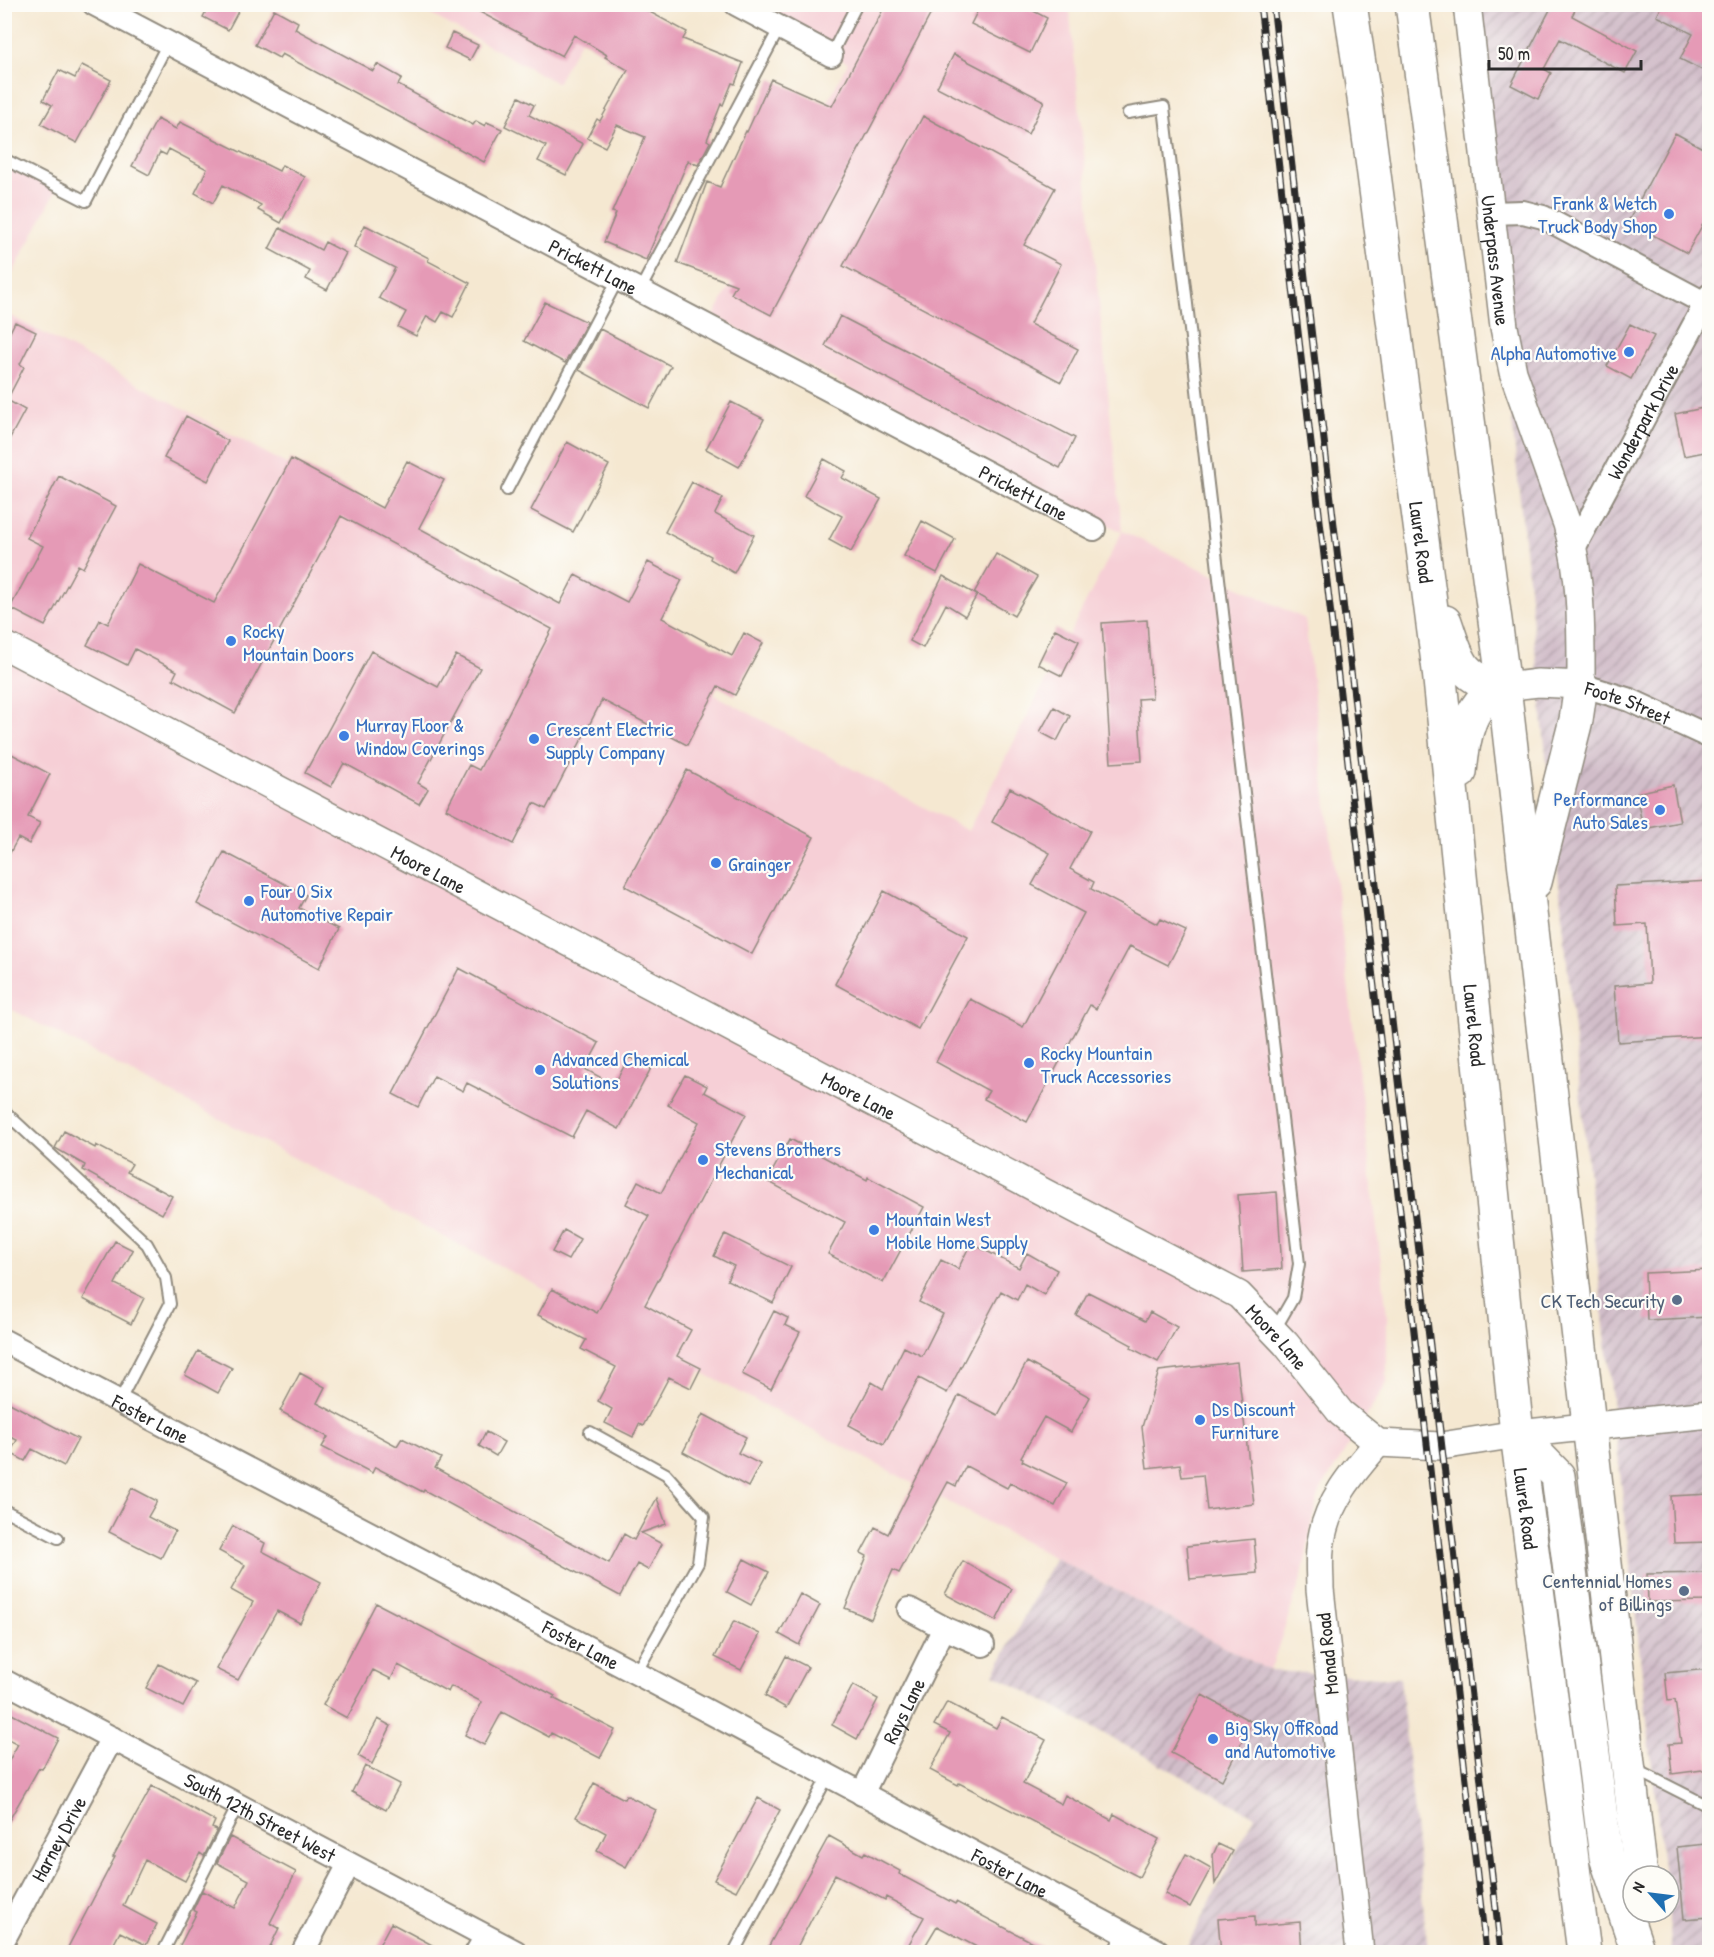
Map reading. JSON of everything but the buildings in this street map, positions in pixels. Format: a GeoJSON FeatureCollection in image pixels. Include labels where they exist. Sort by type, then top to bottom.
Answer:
{"type":"FeatureCollection","features":[{"type":"Feature","properties":{"kind":"main road"},"geometry":{"type":"LineString","coordinates":[[1350,4],[1364,98]]}},
{"type":"Feature","properties":{"kind":"main road"},"geometry":{"type":"LineString","coordinates":[[1357,4],[1364,98]]}},
{"type":"Feature","properties":{"kind":"main road"},"geometry":{"type":"LineString","coordinates":[[1412,4],[1504,687],[1640,1864]]}},
{"type":"Feature","properties":{"kind":"main road"},"geometry":{"type":"LineString","coordinates":[[1430,128],[1436,58],[1432,4]]}},
{"type":"Feature","properties":{"kind":"main road","name":"Laurel Road"},"geometry":{"type":"LineString","coordinates":[[1364,98],[1439,670],[1517,1434],[1584,1953]]}},
{"type":"Feature","properties":{"kind":"main road"},"geometry":{"type":"LineString","coordinates":[[1426,570],[1458,658],[1465,670],[1477,680],[1504,687]]}},
{"type":"Feature","properties":{"kind":"main road"},"geometry":{"type":"LineString","coordinates":[[1530,910],[1544,841],[1576,720],[1581,685]]}},
{"type":"Feature","properties":{"kind":"main road"},"geometry":{"type":"LineString","coordinates":[[1456,841],[1461,763],[1466,732],[1476,707],[1482,699],[1493,690],[1504,687]]}},
{"type":"Feature","properties":{"kind":"main road"},"geometry":{"type":"LineString","coordinates":[[1517,1434],[1558,1476],[1606,1857],[1638,1953]]}},
{"type":"Feature","properties":{"kind":"main road"},"geometry":{"type":"LineString","coordinates":[[1647,1924],[1650,1953]]}},
{"type":"Feature","properties":{"kind":"street","name":"Prickett Lane"},"geometry":{"type":"LineString","coordinates":[[94,4],[1094,529]]}},
{"type":"Feature","properties":{"kind":"street"},"geometry":{"type":"LineString","coordinates":[[736,4],[831,55]]}},
{"type":"Feature","properties":{"kind":"street","name":"Underpass Avenue"},"geometry":{"type":"LineString","coordinates":[[1467,4],[1504,327],[1513,372],[1574,548],[1580,593],[1581,685]]}},
{"type":"Feature","properties":{"kind":"street"},"geometry":{"type":"LineString","coordinates":[[1491,213],[1523,212],[1543,217],[1708,302]]}},
{"type":"Feature","properties":{"kind":"street","name":"Wonderpark Drive"},"geometry":{"type":"LineString","coordinates":[[1574,548],[1708,302]]}},
{"type":"Feature","properties":{"kind":"street","name":"Moore Lane"},"geometry":{"type":"LineString","coordinates":[[4,645],[1239,1296],[1274,1331],[1341,1413],[1378,1443]]}},
{"type":"Feature","properties":{"kind":"street","name":"Foote Street"},"geometry":{"type":"LineString","coordinates":[[1504,687],[1538,683],[1581,685],[1630,700],[1710,737]]}},
{"type":"Feature","properties":{"kind":"street","name":"Foster Lane"},"geometry":{"type":"LineString","coordinates":[[4,1341],[862,1794],[1118,1943],[1158,1952]]}},
{"type":"Feature","properties":{"kind":"street"},"geometry":{"type":"LineString","coordinates":[[1378,1443],[1441,1446],[1517,1434],[1710,1414]]}},
{"type":"Feature","properties":{"kind":"street","name":"Monad Road"},"geometry":{"type":"LineString","coordinates":[[1360,1953],[1320,1589],[1320,1543],[1330,1509],[1350,1475],[1378,1443]]}},
{"type":"Feature","properties":{"kind":"street"},"geometry":{"type":"LineString","coordinates":[[909,1609],[983,1645]]}},
{"type":"Feature","properties":{"kind":"street","name":"Rays Lane"},"geometry":{"type":"LineString","coordinates":[[862,1794],[944,1628]]}},
{"type":"Feature","properties":{"kind":"street","name":"South 12th Street West"},"geometry":{"type":"LineString","coordinates":[[4,1681],[349,1864],[475,1943],[516,1953]]}},
{"type":"Feature","properties":{"kind":"street","name":"Harney Drive"},"geometry":{"type":"LineString","coordinates":[[4,1939],[112,1738]]}},
{"type":"Feature","properties":{"kind":"street"},"geometry":{"type":"LineString","coordinates":[[303,1953],[349,1864]]}},
{"type":"Feature","properties":{"kind":"lane"},"geometry":{"type":"LineString","coordinates":[[831,55],[857,4]]}},
{"type":"Feature","properties":{"kind":"lane"},"geometry":{"type":"LineString","coordinates":[[640,291],[780,27]]}},
{"type":"Feature","properties":{"kind":"lane"},"geometry":{"type":"LineString","coordinates":[[4,159],[86,201],[168,43]]}},
{"type":"Feature","properties":{"kind":"lane"},"geometry":{"type":"LineString","coordinates":[[1128,113],[1164,107],[1299,1264],[1293,1298],[1274,1331]]}},
{"type":"Feature","properties":{"kind":"lane"},"geometry":{"type":"LineString","coordinates":[[507,490],[618,279]]}},
{"type":"Feature","properties":{"kind":"lane"},"geometry":{"type":"LineString","coordinates":[[6,1113],[147,1244],[166,1278],[170,1304],[119,1402]]}},
{"type":"Feature","properties":{"kind":"lane"},"geometry":{"type":"LineString","coordinates":[[590,1432],[666,1474],[704,1517],[698,1563],[636,1673]]}},
{"type":"Feature","properties":{"kind":"lane"},"geometry":{"type":"LineString","coordinates":[[4,1510],[57,1538]]}},
{"type":"Feature","properties":{"kind":"lane"},"geometry":{"type":"LineString","coordinates":[[1628,1765],[1710,1807]]}},
{"type":"Feature","properties":{"kind":"lane"},"geometry":{"type":"LineString","coordinates":[[734,1953],[828,1776]]}},
{"type":"Feature","properties":{"kind":"lane"},"geometry":{"type":"LineString","coordinates":[[163,1953],[238,1805]]}},
{"type":"Feature","properties":{"kind":"shaded area"},"geometry":{"type":"Polygon","coordinates":[[[413,5],[600,5],[557,83],[413,5]]]}},
{"type":"Feature","properties":{"kind":"shaded area"},"geometry":{"type":"Polygon","coordinates":[[[736,5],[1069,5],[1122,531],[1305,619],[1387,1314],[1387,1383],[1318,1495],[1302,1576],[1270,1671],[5,1006],[4,312],[968,831],[1122,532],[714,316],[848,63],[736,5]]]}},
{"type":"Feature","properties":{"kind":"shaded area"},"geometry":{"type":"Polygon","coordinates":[[[1467,5],[1709,5],[1709,1952],[1672,1952],[1669,1924],[1681,1924],[1681,1864],[1663,1864],[1602,1307],[1491,213],[1467,5]]]}},
{"type":"Feature","properties":{"kind":"shaded area"},"geometry":{"type":"Polygon","coordinates":[[[5,159],[58,187],[5,288],[5,159]]]}},
{"type":"Feature","properties":{"kind":"shaded area"},"geometry":{"type":"Polygon","coordinates":[[[1055,1558],[1270,1671],[1400,1678],[1428,1952],[1184,1952],[1255,1816],[994,1674],[1055,1558]]]}},
{"type":"Feature","properties":{"kind":"railway"},"geometry":{"type":"LineString","coordinates":[[1260,4],[1486,1952]]}},
{"type":"Feature","properties":{"kind":"railway"},"geometry":{"type":"LineString","coordinates":[[1273,4],[1501,1952]]}},
{"type":"Feature","properties":{"kind":"place","name":"Frank & Wetch Truck Body Shop"},"geometry":{"type":"Point","coordinates":[1669,214]}},
{"type":"Feature","properties":{"kind":"place","name":"Alpha Automotive"},"geometry":{"type":"Point","coordinates":[1629,352]}},
{"type":"Feature","properties":{"kind":"place","name":"Rocky Mountain Doors"},"geometry":{"type":"Point","coordinates":[231,641]}},
{"type":"Feature","properties":{"kind":"place","name":"Murray Floor & Window Coverings"},"geometry":{"type":"Point","coordinates":[344,736]}},
{"type":"Feature","properties":{"kind":"place","name":"Crescent Electric Supply Company"},"geometry":{"type":"Point","coordinates":[534,739]}},
{"type":"Feature","properties":{"kind":"place","name":"Performance Auto Sales"},"geometry":{"type":"Point","coordinates":[1660,810]}},
{"type":"Feature","properties":{"kind":"place","name":"Grainger"},"geometry":{"type":"Point","coordinates":[716,863]}},
{"type":"Feature","properties":{"kind":"place","name":"Four 0 Six Automotive Repair"},"geometry":{"type":"Point","coordinates":[249,901]}},
{"type":"Feature","properties":{"kind":"place","name":"Rocky Mountain Truck Accessories"},"geometry":{"type":"Point","coordinates":[1029,1063]}},
{"type":"Feature","properties":{"kind":"place","name":"Advanced Chemical Solutions"},"geometry":{"type":"Point","coordinates":[540,1070]}},
{"type":"Feature","properties":{"kind":"place","name":"Stevens Brothers Mechanical"},"geometry":{"type":"Point","coordinates":[703,1160]}},
{"type":"Feature","properties":{"kind":"place","name":"Mountain West Mobile Home Supply"},"geometry":{"type":"Point","coordinates":[874,1230]}},
{"type":"Feature","properties":{"kind":"place","name":"CK Tech Security"},"geometry":{"type":"Point","coordinates":[1677,1300]}},
{"type":"Feature","properties":{"kind":"place","name":"Ds Discount Furniture"},"geometry":{"type":"Point","coordinates":[1200,1420]}},
{"type":"Feature","properties":{"kind":"place","name":"Centennial Homes of Billings"},"geometry":{"type":"Point","coordinates":[1684,1591]}},
{"type":"Feature","properties":{"kind":"place","name":"Big Sky OffRoad and Automotive"},"geometry":{"type":"Point","coordinates":[1213,1739]}}]}
